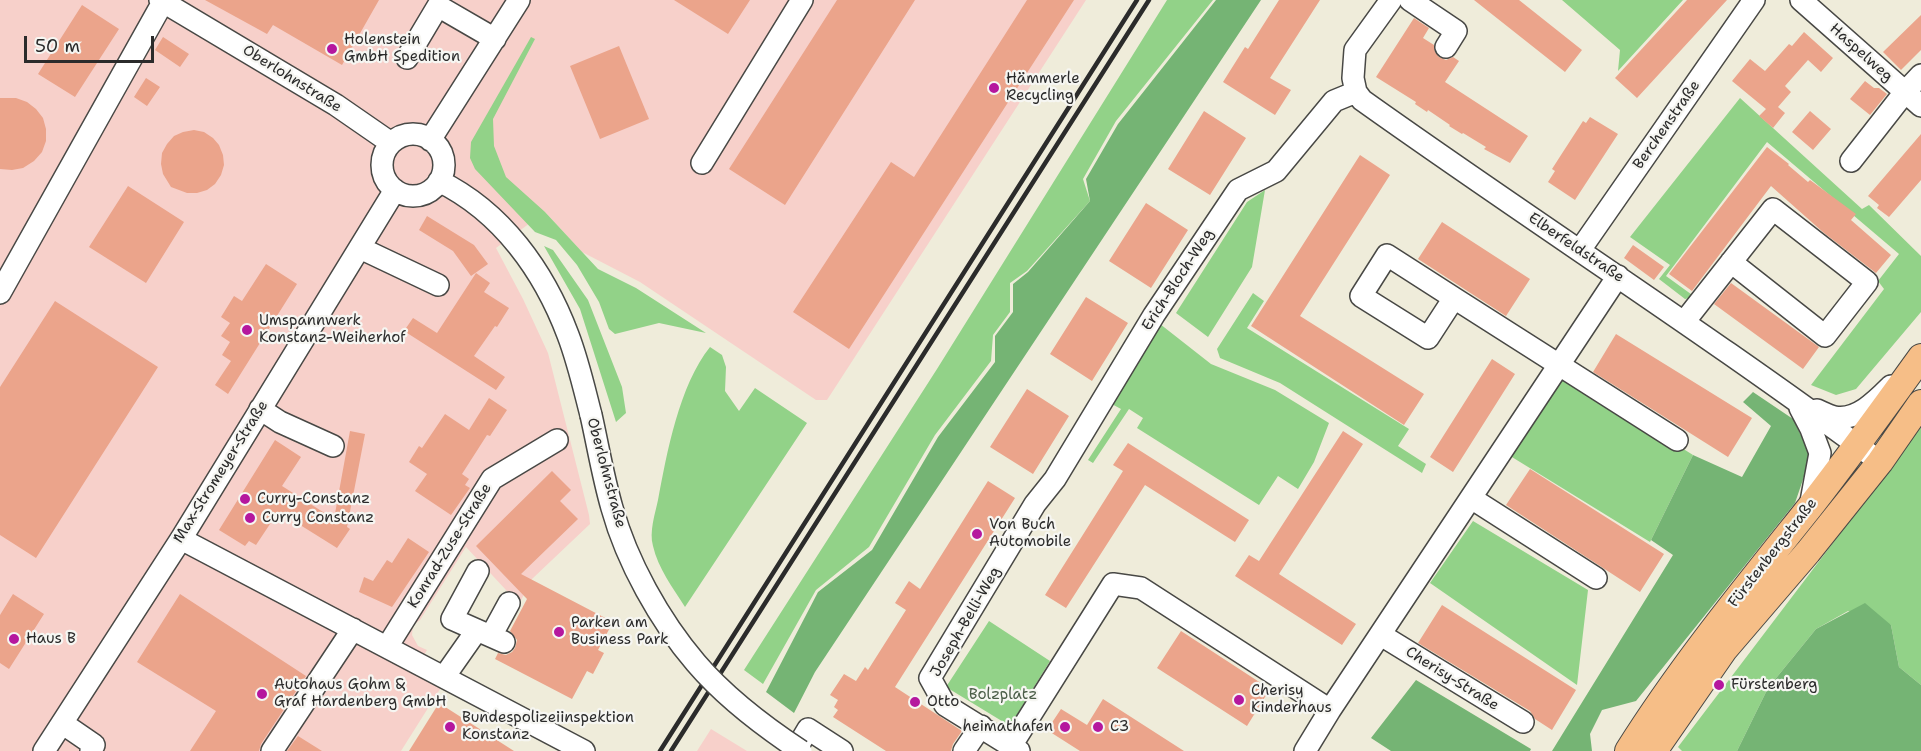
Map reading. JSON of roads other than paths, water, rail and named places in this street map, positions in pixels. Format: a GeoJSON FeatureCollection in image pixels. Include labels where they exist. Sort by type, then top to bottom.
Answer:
{"type":"FeatureCollection","features":[{"type":"Feature","properties":{"kind":"main road","name":"Fürstenbergstraße"},"geometry":{"type":"LineString","coordinates":[[1628,751],[1739,594],[1857,446],[1921,356]]}},
{"type":"Feature","properties":{"kind":"main road","name":"Fürstenbergstraße"},"geometry":{"type":"LineString","coordinates":[[1654,751],[1724,650],[1808,552],[1880,462],[1921,403]]}},
{"type":"Feature","properties":{"kind":"street"},"geometry":{"type":"LineString","coordinates":[[430,140],[519,0]]}},
{"type":"Feature","properties":{"kind":"street"},"geometry":{"type":"LineString","coordinates":[[702,163],[802,0]]}},
{"type":"Feature","properties":{"kind":"street"},"geometry":{"type":"LineString","coordinates":[[1356,92],[1353,78],[1355,50],[1391,0]]}},
{"type":"Feature","properties":{"kind":"street"},"geometry":{"type":"LineString","coordinates":[[1410,0],[1456,31],[1446,47]]}},
{"type":"Feature","properties":{"kind":"street","name":"Berchenstraße"},"geometry":{"type":"LineString","coordinates":[[1580,250],[1754,0]]}},
{"type":"Feature","properties":{"kind":"street","name":"Haspelweg"},"geometry":{"type":"LineString","coordinates":[[1801,0],[1921,106]]}},
{"type":"Feature","properties":{"kind":"street"},"geometry":{"type":"LineString","coordinates":[[0,293],[161,1]]}},
{"type":"Feature","properties":{"kind":"street","name":"Oberlohnstraße"},"geometry":{"type":"LineString","coordinates":[[161,1],[186,6],[391,143]]}},
{"type":"Feature","properties":{"kind":"street"},"geometry":{"type":"LineString","coordinates":[[407,58],[439,3],[495,39]]}},
{"type":"Feature","properties":{"kind":"street"},"geometry":{"type":"LineString","coordinates":[[1851,161],[1921,75]]}},
{"type":"Feature","properties":{"kind":"street","name":"Elberfeldstraße"},"geometry":{"type":"LineString","coordinates":[[1356,92],[1362,100],[1428,147],[1618,276],[1880,462]]}},
{"type":"Feature","properties":{"kind":"street","name":"Erich-Bloch-Weg"},"geometry":{"type":"LineString","coordinates":[[1035,504],[1055,479],[1154,315],[1238,190],[1276,171],[1334,101],[1356,92]]}},
{"type":"Feature","properties":{"kind":"street"},"geometry":{"type":"LineString","coordinates":[[415,134],[430,140],[439,148],[443,159],[443,170],[439,181],[427,193],[419,195],[402,194],[395,190],[388,184],[382,168],[382,159],[391,143],[406,135],[415,134]]}},
{"type":"Feature","properties":{"kind":"street","name":"Oberlohnstraße"},"geometry":{"type":"LineString","coordinates":[[439,181],[466,195],[510,234],[552,300],[568,335],[591,415],[612,509],[633,565],[673,634],[697,664],[748,713],[801,751]]}},
{"type":"Feature","properties":{"kind":"street","name":"Max-Stromeyer-Straße"},"geometry":{"type":"LineString","coordinates":[[44,751],[181,538],[395,190]]}},
{"type":"Feature","properties":{"kind":"street"},"geometry":{"type":"LineString","coordinates":[[1683,322],[1773,209],[1867,282],[1825,336],[1731,262]]}},
{"type":"Feature","properties":{"kind":"street"},"geometry":{"type":"LineString","coordinates":[[360,248],[438,285]]}},
{"type":"Feature","properties":{"kind":"street"},"geometry":{"type":"LineString","coordinates":[[1305,751],[1618,276]]}},
{"type":"Feature","properties":{"kind":"street"},"geometry":{"type":"LineString","coordinates":[[1454,298],[1677,440]]}},
{"type":"Feature","properties":{"kind":"street","name":"Elberfeldstraße"},"geometry":{"type":"LineString","coordinates":[[1797,402],[1835,417],[1852,416],[1876,402],[1921,356]]}},
{"type":"Feature","properties":{"kind":"street","name":"Elberfeldstraße"},"geometry":{"type":"LineString","coordinates":[[1797,402],[1820,453],[1810,507]]}},
{"type":"Feature","properties":{"kind":"street"},"geometry":{"type":"LineString","coordinates":[[260,409],[279,422],[333,446]]}},
{"type":"Feature","properties":{"kind":"street","name":"Konrad-Zuse-Straße"},"geometry":{"type":"LineString","coordinates":[[387,647],[492,479],[557,440]]}},
{"type":"Feature","properties":{"kind":"street"},"geometry":{"type":"LineString","coordinates":[[1471,498],[1596,578]]}},
{"type":"Feature","properties":{"kind":"street","name":"Joseph-Belli-Weg"},"geometry":{"type":"LineString","coordinates":[[1035,504],[930,678],[945,705],[1015,748],[1113,584],[1141,588],[1330,710]]}},
{"type":"Feature","properties":{"kind":"street"},"geometry":{"type":"LineString","coordinates":[[181,538],[584,751]]}},
{"type":"Feature","properties":{"kind":"street"},"geometry":{"type":"LineString","coordinates":[[478,571],[452,619],[485,633]]}},
{"type":"Feature","properties":{"kind":"street"},"geometry":{"type":"LineString","coordinates":[[440,675],[485,633],[509,603]]}},
{"type":"Feature","properties":{"kind":"street"},"geometry":{"type":"LineString","coordinates":[[272,751],[352,629]]}},
{"type":"Feature","properties":{"kind":"street","name":"Cherisy-Straße"},"geometry":{"type":"LineString","coordinates":[[1381,635],[1523,722]]}},
{"type":"Feature","properties":{"kind":"street"},"geometry":{"type":"LineString","coordinates":[[62,723],[94,745],[91,751]]}},
{"type":"Feature","properties":{"kind":"street"},"geometry":{"type":"LineString","coordinates":[[964,751],[981,726]]}},
{"type":"Feature","properties":{"kind":"street"},"geometry":{"type":"LineString","coordinates":[[795,751],[808,729],[843,751]]}},
{"type":"Feature","properties":{"kind":"railway"},"geometry":{"type":"LineString","coordinates":[[660,751],[1137,0]]}},
{"type":"Feature","properties":{"kind":"railway"},"geometry":{"type":"LineString","coordinates":[[671,751],[1149,0]]}},
{"type":"Feature","properties":{"kind":"place","name":"Holenstein GmbH Spedition"},"geometry":{"type":"Point","coordinates":[332,49]}},
{"type":"Feature","properties":{"kind":"place","name":"Hämmerle Recycling"},"geometry":{"type":"Point","coordinates":[994,88]}},
{"type":"Feature","properties":{"kind":"place","name":"Umspannwerk Konstanz-Weiherhof"},"geometry":{"type":"Point","coordinates":[247,330]}},
{"type":"Feature","properties":{"kind":"place","name":"Curry-Constanz"},"geometry":{"type":"Point","coordinates":[245,499]}},
{"type":"Feature","properties":{"kind":"place","name":"Curry Constanz"},"geometry":{"type":"Point","coordinates":[250,518]}},
{"type":"Feature","properties":{"kind":"place","name":"Von Buch Automobile"},"geometry":{"type":"Point","coordinates":[977,534]}},
{"type":"Feature","properties":{"kind":"place","name":"Parken am Business Park"},"geometry":{"type":"Point","coordinates":[559,632]}},
{"type":"Feature","properties":{"kind":"place","name":"Haus B"},"geometry":{"type":"Point","coordinates":[14,639]}},
{"type":"Feature","properties":{"kind":"place","name":"Fürstenberg"},"geometry":{"type":"Point","coordinates":[1719,685]}},
{"type":"Feature","properties":{"kind":"place","name":"Autohaus Gohm & Graf Hardenberg GmbH"},"geometry":{"type":"Point","coordinates":[262,694]}},
{"type":"Feature","properties":{"kind":"place","name":"Cherisy Kinderhaus"},"geometry":{"type":"Point","coordinates":[1239,700]}},
{"type":"Feature","properties":{"kind":"place","name":"Otto"},"geometry":{"type":"Point","coordinates":[915,702]}},
{"type":"Feature","properties":{"kind":"place","name":"Bundespolizeiinspektion Konstanz"},"geometry":{"type":"Point","coordinates":[450,727]}},
{"type":"Feature","properties":{"kind":"place","name":"heimathafen"},"geometry":{"type":"Point","coordinates":[1065,727]}},
{"type":"Feature","properties":{"kind":"place","name":"C3"},"geometry":{"type":"Point","coordinates":[1098,727]}},
{"type":"Feature","properties":{"kind":"park label","name":"Bolzplatz"},"geometry":{"type":"Point","coordinates":[1003,695]}}]}
